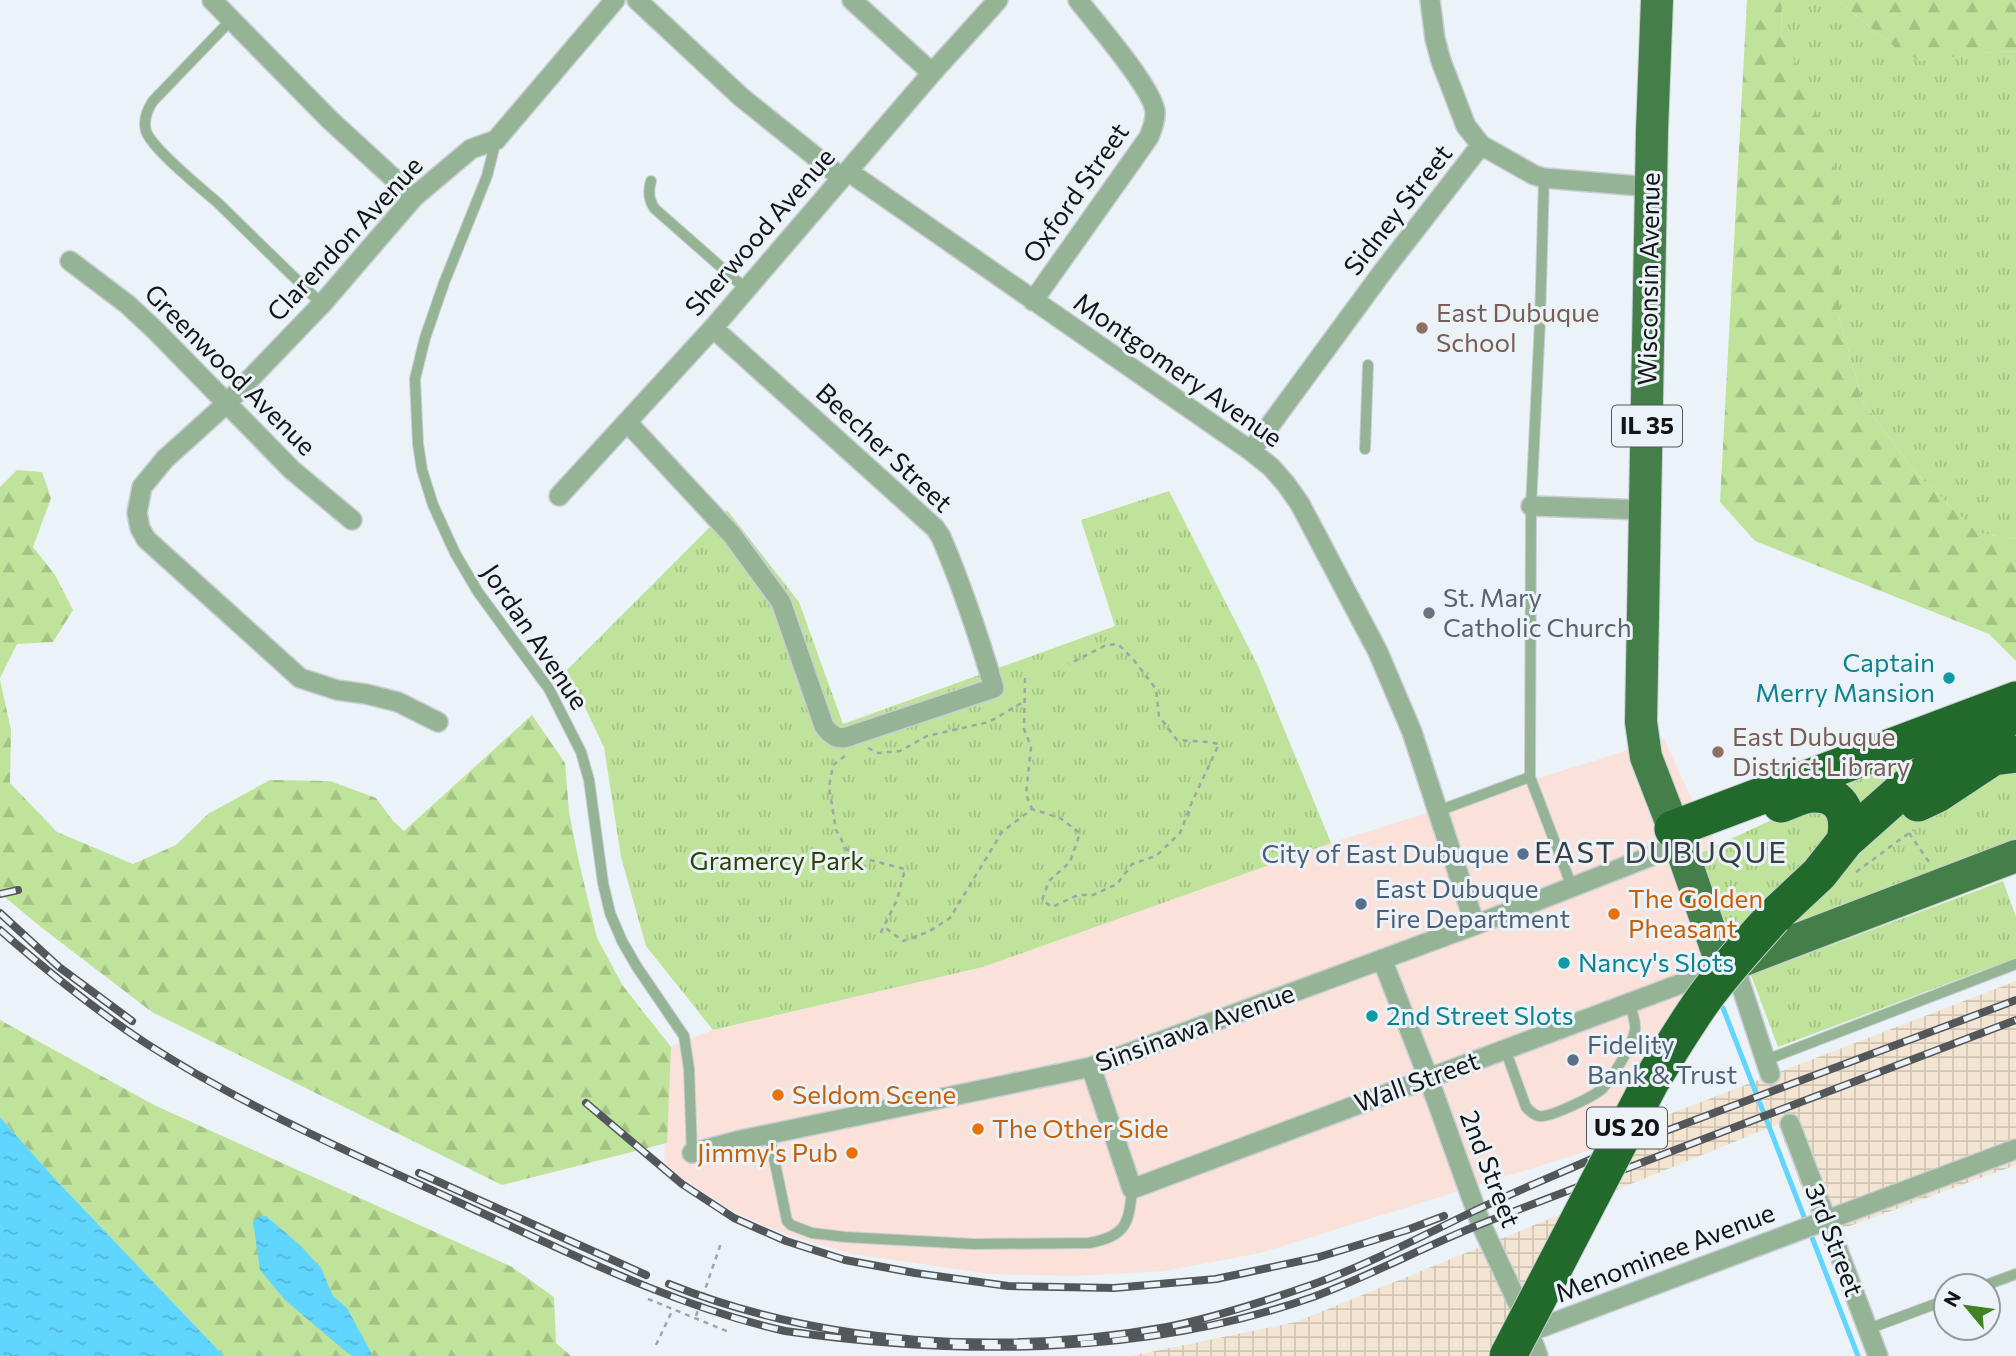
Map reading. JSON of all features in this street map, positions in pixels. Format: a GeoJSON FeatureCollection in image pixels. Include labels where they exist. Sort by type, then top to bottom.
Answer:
{"type":"FeatureCollection","features":[{"type":"Feature","properties":{"kind":"highway"},"geometry":{"type":"LineString","coordinates":[[1677,837],[2016,700]]}},
{"type":"Feature","properties":{"kind":"highway","name":"US 20"},"geometry":{"type":"LineString","coordinates":[[1833,876],[1845,841],[1925,772],[2016,714]]}},
{"type":"Feature","properties":{"kind":"highway","name":"US 20"},"geometry":{"type":"LineString","coordinates":[[1511,1346],[1650,1083],[1704,999],[1735,959],[1773,917],[1833,876],[1849,854],[1912,822],[1956,768],[2016,733]]}},
{"type":"Feature","properties":{"kind":"highway"},"geometry":{"type":"LineString","coordinates":[[1912,822],[1937,794],[1993,757],[2016,754]]}},
{"type":"Feature","properties":{"kind":"highway"},"geometry":{"type":"LineString","coordinates":[[1677,837],[1813,794],[1831,798],[1841,806],[1847,815],[1845,841]]}},
{"type":"Feature","properties":{"kind":"main road","name":"Wisconsin Avenue"},"geometry":{"type":"LineString","coordinates":[[1657,0],[1641,708],[1642,740],[1646,757],[1677,837]]}},
{"type":"Feature","properties":{"kind":"main road","name":"IL 35"},"geometry":{"type":"LineString","coordinates":[[1677,837],[1723,968]]}},
{"type":"Feature","properties":{"kind":"main road","name":"Wall Street"},"geometry":{"type":"LineString","coordinates":[[1723,968],[2016,856]]}},
{"type":"Feature","properties":{"kind":"street","name":"Clarendon Avenue"},"geometry":{"type":"LineString","coordinates":[[438,722],[398,702],[337,690],[300,678],[152,545],[140,528],[138,513],[142,487],[165,459],[226,404],[322,304],[414,197],[471,149],[496,140],[615,0]]}},
{"type":"Feature","properties":{"kind":"street","name":"Montgomery Avenue"},"geometry":{"type":"LineString","coordinates":[[637,0],[741,97],[845,175],[1033,300],[1271,467],[1286,484],[1318,537],[1378,652],[1412,732],[1475,925]]}},
{"type":"Feature","properties":{"kind":"street"},"geometry":{"type":"LineString","coordinates":[[852,0],[932,73]]}},
{"type":"Feature","properties":{"kind":"street","name":"Sherwood Avenue"},"geometry":{"type":"LineString","coordinates":[[559,496],[713,328],[998,0]]}},
{"type":"Feature","properties":{"kind":"street","name":"Oxford Street"},"geometry":{"type":"LineString","coordinates":[[1033,300],[1149,137],[1155,112],[1145,86],[1078,0]]}},
{"type":"Feature","properties":{"kind":"street"},"geometry":{"type":"LineString","coordinates":[[1430,0],[1441,61],[1466,126],[1482,145]]}},
{"type":"Feature","properties":{"kind":"street"},"geometry":{"type":"LineString","coordinates":[[214,1],[330,120],[414,197]]}},
{"type":"Feature","properties":{"kind":"street","name":"Sidney Street"},"geometry":{"type":"LineString","coordinates":[[1251,451],[1384,270],[1482,145],[1544,178],[1651,187]]}},
{"type":"Feature","properties":{"kind":"street","name":"Greenwood Avenue"},"geometry":{"type":"LineString","coordinates":[[69,261],[127,304],[292,470],[352,520]]}},
{"type":"Feature","properties":{"kind":"street","name":"Beecher Street"},"geometry":{"type":"LineString","coordinates":[[627,422],[732,535],[781,602],[819,712],[829,732],[844,738],[994,688],[964,595],[935,528],[713,328]]}},
{"type":"Feature","properties":{"kind":"street"},"geometry":{"type":"LineString","coordinates":[[1531,506],[1646,510]]}},
{"type":"Feature","properties":{"kind":"street","name":"Sinsinawa Avenue"},"geometry":{"type":"LineString","coordinates":[[692,1153],[769,1134],[1091,1068],[1572,887],[1677,837]]}},
{"type":"Feature","properties":{"kind":"street","name":"2nd Street"},"geometry":{"type":"LineString","coordinates":[[1382,959],[1428,1077],[1480,1224],[1522,1312],[1511,1346],[1538,1356]]}},
{"type":"Feature","properties":{"kind":"street"},"geometry":{"type":"LineString","coordinates":[[1723,968],[1738,976],[1768,1067]]}},
{"type":"Feature","properties":{"kind":"street","name":"Wall Street"},"geometry":{"type":"LineString","coordinates":[[1132,1189],[1723,968]]}},
{"type":"Feature","properties":{"kind":"street"},"geometry":{"type":"LineString","coordinates":[[1091,1068],[1132,1189]]}},
{"type":"Feature","properties":{"kind":"street","name":"3rd Street"},"geometry":{"type":"LineString","coordinates":[[1790,1124],[1821,1221],[1878,1356]]}},
{"type":"Feature","properties":{"kind":"street","name":"Menominee Avenue"},"geometry":{"type":"LineString","coordinates":[[1511,1346],[1821,1221],[2016,1149]]}},
{"type":"Feature","properties":{"kind":"lane"},"geometry":{"type":"LineString","coordinates":[[231,20],[153,101],[147,111],[147,134],[184,174],[322,304]]}},
{"type":"Feature","properties":{"kind":"lane","name":"Jordan Avenue"},"geometry":{"type":"LineString","coordinates":[[496,140],[487,176],[425,338],[415,379],[422,470],[433,505],[455,553],[478,592],[549,689],[581,752],[589,780],[603,883],[610,913],[622,942],[637,967],[684,1036],[689,1069],[692,1153]]}},
{"type":"Feature","properties":{"kind":"lane"},"geometry":{"type":"LineString","coordinates":[[1544,178],[1541,321],[1531,506],[1530,777],[1572,887]]}},
{"type":"Feature","properties":{"kind":"lane"},"geometry":{"type":"LineString","coordinates":[[651,181],[649,197],[655,209],[746,289]]}},
{"type":"Feature","properties":{"kind":"lane"},"geometry":{"type":"LineString","coordinates":[[1365,449],[1368,365]]}},
{"type":"Feature","properties":{"kind":"lane"},"geometry":{"type":"LineString","coordinates":[[1438,811],[1530,777]]}},
{"type":"Feature","properties":{"kind":"lane"},"geometry":{"type":"LineString","coordinates":[[1768,1067],[2016,964]]}},
{"type":"Feature","properties":{"kind":"lane"},"geometry":{"type":"LineString","coordinates":[[1505,1049],[1526,1107],[1536,1116],[1546,1116],[1592,1096],[1604,1087],[1633,1037],[1635,1024],[1629,1003]]}},
{"type":"Feature","properties":{"kind":"lane"},"geometry":{"type":"LineString","coordinates":[[769,1134],[787,1221],[812,1233],[973,1244],[1089,1243],[1102,1241],[1125,1225],[1130,1215],[1132,1189]]}},
{"type":"Feature","properties":{"kind":"lane"},"geometry":{"type":"LineString","coordinates":[[1868,1329],[1932,1305]]}},
{"type":"Feature","properties":{"kind":"path"},"geometry":{"type":"LineString","coordinates":[[1032,809],[1060,818],[1080,833],[1070,862],[1049,881],[1042,900],[1052,907],[1079,895],[1093,895],[1117,884],[1132,864],[1156,856],[1180,833],[1219,744],[1177,740],[1159,716],[1156,689],[1118,644],[1106,645],[1069,664]]}},
{"type":"Feature","properties":{"kind":"path"},"geometry":{"type":"LineString","coordinates":[[1024,678],[1024,729],[1031,747],[1026,794],[1032,809]]}},
{"type":"Feature","properties":{"kind":"path"},"geometry":{"type":"LineString","coordinates":[[861,745],[878,753],[900,751],[927,736],[989,722],[1025,701]]}},
{"type":"Feature","properties":{"kind":"path"},"geometry":{"type":"LineString","coordinates":[[852,751],[833,765],[828,787],[836,830],[850,855],[905,869],[897,900],[881,932],[887,929],[904,941],[928,932],[950,918],[1002,832],[1032,809]]}},
{"type":"Feature","properties":{"kind":"path"},"geometry":{"type":"LineString","coordinates":[[1833,876],[1912,822],[1933,869]]}},
{"type":"Feature","properties":{"kind":"path"},"geometry":{"type":"LineString","coordinates":[[696,1317],[721,1243]]}},
{"type":"Feature","properties":{"kind":"path"},"geometry":{"type":"LineString","coordinates":[[648,1299],[729,1332]]}},
{"type":"Feature","properties":{"kind":"path"},"geometry":{"type":"LineString","coordinates":[[656,1345],[673,1309]]}},
{"type":"Feature","properties":{"kind":"shaded area"},"geometry":{"type":"Polygon","coordinates":[[[1664,739],[1693,802],[1717,845],[1690,858],[1719,958],[1603,1146],[1260,1253],[1164,1271],[1074,1276],[991,1274],[852,1254],[765,1226],[731,1210],[664,1164],[671,1046],[713,1030],[983,967],[1331,843],[1664,739]]]}},
{"type":"Feature","properties":{"kind":"shaded area"},"geometry":{"type":"Polygon","coordinates":[[[2016,981],[2016,1165],[1820,1237],[1778,1124],[1614,1191],[1649,1122],[2016,981]]]}},
{"type":"Feature","properties":{"kind":"shaded area"},"geometry":{"type":"Polygon","coordinates":[[[1569,1211],[1493,1356],[1131,1356],[1296,1322],[1569,1211]]]}},
{"type":"Feature","properties":{"kind":"green space"},"geometry":{"type":"Polygon","coordinates":[[[1747,0],[1782,0],[1781,33],[1809,91],[1839,182],[1839,317],[1863,402],[1914,471],[1978,533],[2016,539],[2016,661],[1989,634],[1755,541],[1720,502],[1747,0]]]}},
{"type":"Feature","properties":{"kind":"green space"},"geometry":{"type":"Polygon","coordinates":[[[1782,0],[1838,0],[1889,43],[1982,53],[2016,51],[2016,539],[1978,533],[1914,471],[1863,402],[1839,317],[1839,182],[1781,33],[1782,0]]]}},
{"type":"Feature","properties":{"kind":"green space"},"geometry":{"type":"Polygon","coordinates":[[[1838,0],[2016,0],[2016,51],[1920,61],[1889,43],[1838,0]]]}},
{"type":"Feature","properties":{"kind":"green space"},"geometry":{"type":"Polygon","coordinates":[[[17,470],[42,472],[51,498],[33,547],[55,575],[73,610],[53,642],[17,644],[0,678],[0,487],[17,470]]]}},
{"type":"Feature","properties":{"kind":"green space","name":"Gramercy Park"},"geometry":{"type":"Polygon","coordinates":[[[1169,491],[1259,668],[1331,843],[983,967],[713,1030],[646,946],[621,857],[604,747],[567,670],[727,510],[799,602],[843,724],[1115,626],[1081,520],[1169,491]]]}},
{"type":"Feature","properties":{"kind":"green space"},"geometry":{"type":"Polygon","coordinates":[[[0,680],[11,730],[10,783],[57,832],[133,864],[176,845],[208,814],[270,780],[330,781],[376,798],[404,831],[532,715],[565,763],[569,812],[597,938],[623,986],[671,1047],[667,1143],[502,1185],[152,1012],[0,893],[0,680]]]}},
{"type":"Feature","properties":{"kind":"green space"},"geometry":{"type":"Polygon","coordinates":[[[2016,724],[2016,853],[1723,963],[1690,858],[1965,730],[2016,724]]]}},
{"type":"Feature","properties":{"kind":"green space"},"geometry":{"type":"Polygon","coordinates":[[[2003,881],[2016,917],[2016,958],[1778,1047],[1751,975],[2003,881]]]}},
{"type":"Feature","properties":{"kind":"green space"},"geometry":{"type":"Polygon","coordinates":[[[0,1020],[154,1105],[512,1267],[554,1297],[556,1343],[571,1356],[224,1356],[57,1181],[0,1117],[0,1020]]]}},
{"type":"Feature","properties":{"kind":"water"},"geometry":{"type":"Polygon","coordinates":[[[0,1117],[57,1181],[224,1356],[0,1356],[0,1117]]]}},
{"type":"Feature","properties":{"kind":"water"},"geometry":{"type":"Polygon","coordinates":[[[266,1216],[301,1246],[321,1268],[333,1296],[347,1308],[373,1356],[353,1356],[345,1351],[285,1300],[260,1270],[253,1221],[266,1216]]]}},
{"type":"Feature","properties":{"kind":"waterway"},"geometry":{"type":"LineString","coordinates":[[1723,1008],[1858,1356]]}},
{"type":"Feature","properties":{"kind":"railway"},"geometry":{"type":"LineString","coordinates":[[0,894],[18,890]]}},
{"type":"Feature","properties":{"kind":"railway"},"geometry":{"type":"LineString","coordinates":[[0,913],[59,967],[132,1021]]}},
{"type":"Feature","properties":{"kind":"railway"},"geometry":{"type":"LineString","coordinates":[[0,930],[109,1018],[185,1068],[346,1151],[585,1260],[703,1308],[785,1331],[917,1345],[984,1347],[1118,1340],[1184,1331],[1249,1316],[1313,1297],[1471,1228],[2016,1020]]}},
{"type":"Feature","properties":{"kind":"railway"},"geometry":{"type":"LineString","coordinates":[[1604,1154],[2016,1000]]}},
{"type":"Feature","properties":{"kind":"railway"},"geometry":{"type":"LineString","coordinates":[[586,1103],[682,1184],[734,1218],[786,1241],[845,1260],[1008,1286],[1114,1288],[1216,1279],[1319,1257],[1444,1216]]}},
{"type":"Feature","properties":{"kind":"railway"},"geometry":{"type":"LineString","coordinates":[[669,1284],[728,1305],[789,1321],[915,1340],[1042,1341],[1105,1336],[1167,1327],[1204,1318],[1314,1284],[1612,1150]]}},
{"type":"Feature","properties":{"kind":"railway"},"geometry":{"type":"LineString","coordinates":[[419,1173],[646,1275]]}},
{"type":"Feature","properties":{"kind":"place","name":"East Dubuque School"},"geometry":{"type":"Point","coordinates":[1422,328]}},
{"type":"Feature","properties":{"kind":"place","name":"St. Mary Catholic Church"},"geometry":{"type":"Point","coordinates":[1429,613]}},
{"type":"Feature","properties":{"kind":"place","name":"Captain Merry Mansion"},"geometry":{"type":"Point","coordinates":[1949,678]}},
{"type":"Feature","properties":{"kind":"place","name":"East Dubuque District Library"},"geometry":{"type":"Point","coordinates":[1718,752]}},
{"type":"Feature","properties":{"kind":"place","name":"City of East Dubuque"},"geometry":{"type":"Point","coordinates":[1523,854]}},
{"type":"Feature","properties":{"kind":"place","name":"East Dubuque Fire Department"},"geometry":{"type":"Point","coordinates":[1361,904]}},
{"type":"Feature","properties":{"kind":"place","name":"The Golden Pheasant"},"geometry":{"type":"Point","coordinates":[1614,914]}},
{"type":"Feature","properties":{"kind":"place","name":"Nancy's Slots"},"geometry":{"type":"Point","coordinates":[1564,963]}},
{"type":"Feature","properties":{"kind":"place","name":"2nd Street Slots"},"geometry":{"type":"Point","coordinates":[1372,1016]}},
{"type":"Feature","properties":{"kind":"place","name":"Fidelity Bank & Trust"},"geometry":{"type":"Point","coordinates":[1573,1060]}},
{"type":"Feature","properties":{"kind":"place","name":"Seldom Scene"},"geometry":{"type":"Point","coordinates":[778,1095]}},
{"type":"Feature","properties":{"kind":"place","name":"The Other Side"},"geometry":{"type":"Point","coordinates":[978,1129]}},
{"type":"Feature","properties":{"kind":"place","name":"Jimmy's Pub"},"geometry":{"type":"Point","coordinates":[852,1153]}},
{"type":"Feature","properties":{"kind":"district","name":"EAST DUBUQUE"},"geometry":{"type":"Point","coordinates":[1661,853]}}]}
